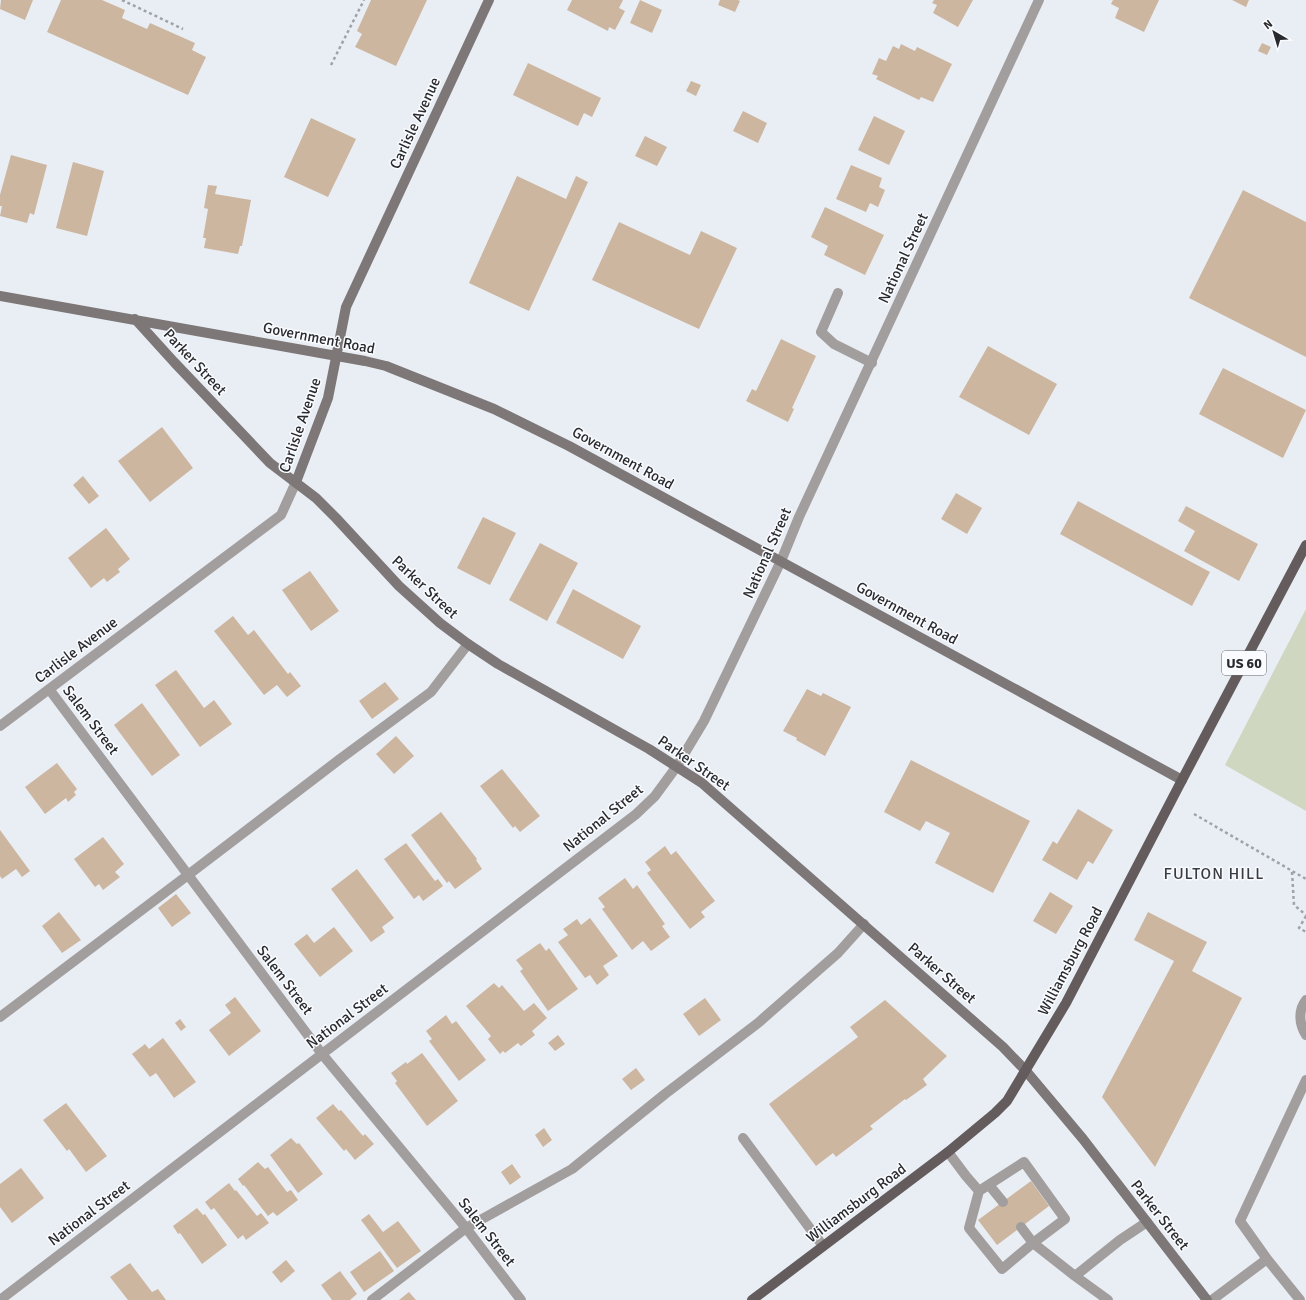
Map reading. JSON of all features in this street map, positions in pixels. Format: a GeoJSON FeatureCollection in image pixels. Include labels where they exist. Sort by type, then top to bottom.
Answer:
{"type":"FeatureCollection","features":[{"type":"Feature","properties":{"kind":"main road","name":"Carlisle Avenue"},"geometry":{"type":"LineString","coordinates":[[296,482],[328,398],[346,307],[489,0]]}},
{"type":"Feature","properties":{"kind":"main road","name":"Government Road"},"geometry":{"type":"LineString","coordinates":[[0,296],[336,355],[386,366],[494,408],[569,446],[1182,780]]}},
{"type":"Feature","properties":{"kind":"main road","name":"Parker Street"},"geometry":{"type":"LineString","coordinates":[[135,319],[270,463],[316,498],[399,586],[440,623],[498,664],[649,749],[702,783],[976,1023],[1026,1071],[1083,1139],[1207,1300]]}},
{"type":"Feature","properties":{"kind":"main road","name":"Williamsburg Road"},"geometry":{"type":"LineString","coordinates":[[752,1300],[948,1152],[995,1113],[1007,1101],[1066,1003],[1306,545]]}},
{"type":"Feature","properties":{"kind":"street","name":"National Street"},"geometry":{"type":"LineString","coordinates":[[0,1300],[636,815],[655,796],[677,766],[704,721],[781,561],[921,253],[1039,0]]}},
{"type":"Feature","properties":{"kind":"street"},"geometry":{"type":"LineString","coordinates":[[838,292],[821,332],[834,344],[872,362]]}},
{"type":"Feature","properties":{"kind":"street","name":"Carlisle Avenue"},"geometry":{"type":"LineString","coordinates":[[0,726],[281,515],[296,482]]}},
{"type":"Feature","properties":{"kind":"street"},"geometry":{"type":"LineString","coordinates":[[0,1017],[340,759],[431,692],[468,644]]}},
{"type":"Feature","properties":{"kind":"street","name":"Salem Street"},"geometry":{"type":"LineString","coordinates":[[49,689],[322,1054],[466,1228],[521,1300]]}},
{"type":"Feature","properties":{"kind":"street"},"geometry":{"type":"LineString","coordinates":[[372,1300],[466,1228],[572,1169],[665,1094],[758,1023],[838,953],[864,924]]}},
{"type":"Feature","properties":{"kind":"street"},"geometry":{"type":"LineString","coordinates":[[1306,1000],[1300,1013],[1300,1022],[1306,1035]]}},
{"type":"Feature","properties":{"kind":"street"},"geometry":{"type":"LineString","coordinates":[[1300,1300],[1267,1259],[1240,1221],[1306,1080]]}},
{"type":"Feature","properties":{"kind":"street"},"geometry":{"type":"LineString","coordinates":[[744,1138],[823,1246]]}},
{"type":"Feature","properties":{"kind":"street"},"geometry":{"type":"LineString","coordinates":[[948,1152],[979,1191]]}},
{"type":"Feature","properties":{"kind":"street"},"geometry":{"type":"LineString","coordinates":[[1024,1162],[1065,1219],[1002,1269],[969,1228],[979,1191],[1024,1162]]}},
{"type":"Feature","properties":{"kind":"street"},"geometry":{"type":"LineString","coordinates":[[989,1185],[1003,1202]]}},
{"type":"Feature","properties":{"kind":"street"},"geometry":{"type":"LineString","coordinates":[[1075,1276],[1120,1240],[1147,1222]]}},
{"type":"Feature","properties":{"kind":"street"},"geometry":{"type":"LineString","coordinates":[[1021,1227],[1033,1243],[1108,1300]]}},
{"type":"Feature","properties":{"kind":"street"},"geometry":{"type":"LineString","coordinates":[[1212,1300],[1267,1259]]}},
{"type":"Feature","properties":{"kind":"path"},"geometry":{"type":"LineString","coordinates":[[122,0],[183,29]]}},
{"type":"Feature","properties":{"kind":"path"},"geometry":{"type":"LineString","coordinates":[[331,65],[364,0]]}},
{"type":"Feature","properties":{"kind":"path"},"geometry":{"type":"LineString","coordinates":[[1194,814],[1306,879]]}},
{"type":"Feature","properties":{"kind":"path"},"geometry":{"type":"LineString","coordinates":[[1292,871],[1294,905],[1306,916],[1299,928],[1306,932]]}},
{"type":"Feature","properties":{"kind":"green space"},"geometry":{"type":"Polygon","coordinates":[[[1306,609],[1306,811],[1225,765],[1306,609]]]}},
{"type":"Feature","properties":{"kind":"building"},"geometry":{"type":"Polygon","coordinates":[[[1,0],[33,0],[25,20],[0,9],[1,0]]]}},
{"type":"Feature","properties":{"kind":"building"},"geometry":{"type":"Polygon","coordinates":[[[61,0],[102,0],[125,10],[122,18],[147,29],[150,23],[195,43],[192,50],[206,57],[188,95],[47,32],[61,0]]]}},
{"type":"Feature","properties":{"kind":"building"},"geometry":{"type":"Polygon","coordinates":[[[371,0],[427,0],[396,66],[355,47],[362,34],[357,31],[371,0]]]}},
{"type":"Feature","properties":{"kind":"building"},"geometry":{"type":"Polygon","coordinates":[[[572,0],[623,0],[619,8],[625,11],[615,30],[609,27],[608,31],[567,10],[572,0]]]}},
{"type":"Feature","properties":{"kind":"building"},"geometry":{"type":"Polygon","coordinates":[[[640,0],[662,10],[652,33],[630,23],[640,0]]]}},
{"type":"Feature","properties":{"kind":"building"},"geometry":{"type":"Polygon","coordinates":[[[720,0],[740,1],[735,12],[718,5],[720,0]]]}},
{"type":"Feature","properties":{"kind":"building"},"geometry":{"type":"Polygon","coordinates":[[[934,0],[973,0],[958,27],[933,13],[937,5],[932,3],[934,0]]]}},
{"type":"Feature","properties":{"kind":"building"},"geometry":{"type":"Polygon","coordinates":[[[1113,0],[1159,0],[1144,32],[1115,18],[1119,8],[1111,4],[1113,0]]]}},
{"type":"Feature","properties":{"kind":"building"},"geometry":{"type":"Polygon","coordinates":[[[1232,0],[1249,0],[1246,7],[1232,0]]]}},
{"type":"Feature","properties":{"kind":"building"},"geometry":{"type":"Polygon","coordinates":[[[1262,43],[1271,47],[1267,55],[1258,51],[1262,43]]]}},
{"type":"Feature","properties":{"kind":"building"},"geometry":{"type":"Polygon","coordinates":[[[901,44],[915,51],[917,47],[952,64],[933,102],[921,97],[919,100],[876,79],[878,76],[872,74],[879,58],[886,61],[893,46],[899,49],[901,44]]]}},
{"type":"Feature","properties":{"kind":"building"},"geometry":{"type":"Polygon","coordinates":[[[528,63],[601,98],[592,117],[584,113],[578,126],[513,95],[528,63]]]}},
{"type":"Feature","properties":{"kind":"building"},"geometry":{"type":"Polygon","coordinates":[[[691,81],[701,85],[696,96],[686,91],[691,81]]]}},
{"type":"Feature","properties":{"kind":"building"},"geometry":{"type":"Polygon","coordinates":[[[743,111],[767,123],[758,143],[733,131],[743,111]]]}},
{"type":"Feature","properties":{"kind":"building"},"geometry":{"type":"Polygon","coordinates":[[[874,116],[905,131],[889,165],[858,150],[874,116]]]}},
{"type":"Feature","properties":{"kind":"building"},"geometry":{"type":"Polygon","coordinates":[[[311,118],[356,139],[328,197],[284,177],[311,118]]]}},
{"type":"Feature","properties":{"kind":"building"},"geometry":{"type":"Polygon","coordinates":[[[645,136],[667,147],[657,166],[635,156],[645,136]]]}},
{"type":"Feature","properties":{"kind":"building"},"geometry":{"type":"Polygon","coordinates":[[[11,155],[47,165],[34,215],[30,213],[27,223],[0,216],[2,206],[0,206],[0,195],[11,155]]]}},
{"type":"Feature","properties":{"kind":"building"},"geometry":{"type":"Polygon","coordinates":[[[73,162],[104,171],[87,236],[56,228],[73,162]]]}},
{"type":"Feature","properties":{"kind":"building"},"geometry":{"type":"Polygon","coordinates":[[[851,165],[882,178],[879,187],[885,190],[878,207],[870,203],[866,212],[836,199],[851,165]]]}},
{"type":"Feature","properties":{"kind":"building"},"geometry":{"type":"Polygon","coordinates":[[[517,176],[566,199],[576,176],[588,182],[529,311],[469,283],[517,176]]]}},
{"type":"Feature","properties":{"kind":"building"},"geometry":{"type":"Polygon","coordinates":[[[208,185],[217,186],[215,194],[251,200],[242,246],[240,246],[238,254],[204,248],[206,238],[203,238],[208,209],[204,208],[208,185]]]}},
{"type":"Feature","properties":{"kind":"building"},"geometry":{"type":"Polygon","coordinates":[[[1243,190],[1306,222],[1306,357],[1189,298],[1243,190]]]}},
{"type":"Feature","properties":{"kind":"building"},"geometry":{"type":"Polygon","coordinates":[[[825,207],[884,235],[865,275],[824,255],[828,246],[811,237],[825,207]]]}},
{"type":"Feature","properties":{"kind":"building"},"geometry":{"type":"Polygon","coordinates":[[[619,222],[690,255],[701,231],[737,248],[699,329],[592,280],[619,222]]]}},
{"type":"Feature","properties":{"kind":"building"},"geometry":{"type":"Polygon","coordinates":[[[781,339],[816,356],[792,408],[794,409],[788,422],[746,401],[752,389],[756,391],[781,339]]]}},
{"type":"Feature","properties":{"kind":"building"},"geometry":{"type":"Polygon","coordinates":[[[988,346],[1057,384],[1029,435],[959,397],[988,346]]]}},
{"type":"Feature","properties":{"kind":"building"},"geometry":{"type":"Polygon","coordinates":[[[1223,368],[1306,410],[1283,458],[1199,414],[1223,368]]]}},
{"type":"Feature","properties":{"kind":"building"},"geometry":{"type":"Polygon","coordinates":[[[162,427],[193,468],[150,502],[118,461],[162,427]]]}},
{"type":"Feature","properties":{"kind":"building"},"geometry":{"type":"Polygon","coordinates":[[[83,476],[99,496],[89,504],[73,485],[83,476]]]}},
{"type":"Feature","properties":{"kind":"building"},"geometry":{"type":"Polygon","coordinates":[[[956,493],[982,508],[967,534],[941,519],[956,493]]]}},
{"type":"Feature","properties":{"kind":"building"},"geometry":{"type":"Polygon","coordinates":[[[1078,501],[1210,572],[1192,606],[1060,534],[1078,501]]]}},
{"type":"Feature","properties":{"kind":"building"},"geometry":{"type":"Polygon","coordinates":[[[1186,506],[1258,544],[1239,581],[1184,551],[1195,531],[1178,521],[1186,506]]]}},
{"type":"Feature","properties":{"kind":"building"},"geometry":{"type":"Polygon","coordinates":[[[483,517],[516,533],[490,585],[457,568],[483,517]]]}},
{"type":"Feature","properties":{"kind":"building"},"geometry":{"type":"Polygon","coordinates":[[[106,528],[130,559],[118,569],[120,572],[107,582],[104,578],[91,588],[68,558],[106,528]]]}},
{"type":"Feature","properties":{"kind":"building"},"geometry":{"type":"Polygon","coordinates":[[[540,543],[578,563],[547,621],[509,600],[540,543]]]}},
{"type":"Feature","properties":{"kind":"building"},"geometry":{"type":"Polygon","coordinates":[[[310,571],[339,611],[311,631],[282,590],[310,571]]]}},
{"type":"Feature","properties":{"kind":"building"},"geometry":{"type":"Polygon","coordinates":[[[573,589],[641,626],[623,659],[556,623],[573,589]]]}},
{"type":"Feature","properties":{"kind":"building"},"geometry":{"type":"Polygon","coordinates":[[[233,616],[248,635],[254,630],[288,674],[290,672],[301,686],[287,697],[277,685],[264,695],[214,631],[233,616]]]}},
{"type":"Feature","properties":{"kind":"building"},"geometry":{"type":"Polygon","coordinates":[[[176,670],[204,708],[214,700],[232,724],[200,747],[155,685],[176,670]]]}},
{"type":"Feature","properties":{"kind":"building"},"geometry":{"type":"Polygon","coordinates":[[[385,682],[399,699],[372,719],[359,701],[385,682]]]}},
{"type":"Feature","properties":{"kind":"building"},"geometry":{"type":"Polygon","coordinates":[[[807,689],[821,696],[823,693],[851,707],[825,756],[783,731],[807,689]]]}},
{"type":"Feature","properties":{"kind":"building"},"geometry":{"type":"Polygon","coordinates":[[[142,703],[180,755],[152,776],[114,725],[142,703]]]}},
{"type":"Feature","properties":{"kind":"building"},"geometry":{"type":"Polygon","coordinates":[[[396,736],[414,756],[394,774],[376,754],[396,736]]]}},
{"type":"Feature","properties":{"kind":"building"},"geometry":{"type":"Polygon","coordinates":[[[911,760],[1030,821],[993,893],[935,863],[950,833],[926,821],[920,831],[884,812],[911,760]]]}},
{"type":"Feature","properties":{"kind":"building"},"geometry":{"type":"Polygon","coordinates":[[[57,763],[77,789],[74,792],[76,795],[68,802],[66,798],[45,814],[25,787],[57,763]]]}},
{"type":"Feature","properties":{"kind":"building"},"geometry":{"type":"Polygon","coordinates":[[[502,769],[540,816],[520,832],[515,826],[513,828],[480,786],[502,769]]]}},
{"type":"Feature","properties":{"kind":"building"},"geometry":{"type":"Polygon","coordinates":[[[1078,809],[1113,830],[1093,864],[1088,861],[1077,880],[1042,860],[1053,841],[1057,844],[1078,809]]]}},
{"type":"Feature","properties":{"kind":"building"},"geometry":{"type":"Polygon","coordinates":[[[441,812],[477,859],[476,860],[482,869],[455,889],[449,881],[447,883],[411,835],[441,812]]]}},
{"type":"Feature","properties":{"kind":"building"},"geometry":{"type":"Polygon","coordinates":[[[0,830],[30,871],[22,877],[16,869],[2,879],[0,876],[0,830]]]}},
{"type":"Feature","properties":{"kind":"building"},"geometry":{"type":"Polygon","coordinates":[[[103,837],[124,864],[115,872],[120,877],[103,890],[99,884],[95,887],[74,859],[103,837]]]}},
{"type":"Feature","properties":{"kind":"building"},"geometry":{"type":"Polygon","coordinates":[[[406,843],[435,881],[438,879],[443,886],[423,901],[419,895],[414,899],[384,859],[406,843]]]}},
{"type":"Feature","properties":{"kind":"building"},"geometry":{"type":"Polygon","coordinates":[[[665,846],[671,855],[676,851],[715,901],[701,912],[705,917],[690,929],[647,873],[651,870],[645,862],[665,846]]]}},
{"type":"Feature","properties":{"kind":"building"},"geometry":{"type":"Polygon","coordinates":[[[357,869],[394,918],[382,927],[385,932],[371,942],[331,889],[357,869]]]}},
{"type":"Feature","properties":{"kind":"building"},"geometry":{"type":"Polygon","coordinates":[[[625,878],[633,889],[637,885],[665,924],[662,926],[670,937],[651,951],[643,941],[632,950],[602,909],[605,907],[598,898],[625,878]]]}},
{"type":"Feature","properties":{"kind":"building"},"geometry":{"type":"Polygon","coordinates":[[[1050,892],[1073,906],[1056,934],[1033,921],[1050,892]]]}},
{"type":"Feature","properties":{"kind":"building"},"geometry":{"type":"Polygon","coordinates":[[[176,894],[191,913],[172,927],[158,908],[176,894]]]}},
{"type":"Feature","properties":{"kind":"building"},"geometry":{"type":"Polygon","coordinates":[[[59,912],[81,940],[62,953],[42,926],[59,912]]]}},
{"type":"Feature","properties":{"kind":"building"},"geometry":{"type":"Polygon","coordinates":[[[1148,912],[1207,942],[1192,971],[1242,998],[1155,1167],[1102,1097],[1174,961],[1134,940],[1148,912]]]}},
{"type":"Feature","properties":{"kind":"building"},"geometry":{"type":"Polygon","coordinates":[[[590,918],[618,956],[603,966],[609,975],[597,985],[590,975],[585,978],[558,942],[568,935],[563,929],[577,919],[581,925],[590,918]]]}},
{"type":"Feature","properties":{"kind":"building"},"geometry":{"type":"Polygon","coordinates":[[[334,927],[353,951],[320,977],[294,944],[307,934],[314,943],[334,927]]]}},
{"type":"Feature","properties":{"kind":"building"},"geometry":{"type":"Polygon","coordinates":[[[540,943],[546,951],[549,948],[578,989],[548,1011],[520,971],[523,969],[516,960],[540,943]]]}},
{"type":"Feature","properties":{"kind":"building"},"geometry":{"type":"Polygon","coordinates":[[[494,983],[499,988],[502,985],[524,1011],[534,1003],[547,1018],[532,1031],[535,1035],[521,1046],[518,1043],[505,1053],[503,1051],[500,1054],[488,1039],[491,1036],[466,1006],[494,983]]]}},
{"type":"Feature","properties":{"kind":"building"},"geometry":{"type":"Polygon","coordinates":[[[235,997],[261,1031],[229,1056],[209,1030],[231,1013],[225,1005],[235,997]]]}},
{"type":"Feature","properties":{"kind":"building"},"geometry":{"type":"Polygon","coordinates":[[[705,998],[721,1020],[699,1036],[683,1014],[705,998]]]}},
{"type":"Feature","properties":{"kind":"building"},"geometry":{"type":"Polygon","coordinates":[[[885,1000],[947,1056],[923,1079],[927,1085],[906,1100],[905,1099],[870,1126],[873,1129],[836,1157],[833,1153],[816,1166],[769,1104],[858,1037],[850,1027],[885,1000]]]}},
{"type":"Feature","properties":{"kind":"building"},"geometry":{"type":"Polygon","coordinates":[[[446,1015],[452,1024],[456,1021],[486,1060],[459,1081],[429,1041],[432,1039],[426,1031],[446,1015]]]}},
{"type":"Feature","properties":{"kind":"building"},"geometry":{"type":"Polygon","coordinates":[[[180,1019],[186,1027],[181,1031],[175,1023],[180,1019]]]}},
{"type":"Feature","properties":{"kind":"building"},"geometry":{"type":"Polygon","coordinates":[[[558,1035],[565,1044],[555,1051],[548,1043],[558,1035]]]}},
{"type":"Feature","properties":{"kind":"building"},"geometry":{"type":"Polygon","coordinates":[[[163,1038],[196,1082],[174,1098],[156,1073],[150,1077],[132,1054],[145,1044],[149,1049],[163,1038]]]}},
{"type":"Feature","properties":{"kind":"building"},"geometry":{"type":"Polygon","coordinates":[[[422,1053],[458,1101],[427,1126],[395,1083],[397,1081],[391,1073],[422,1053]]]}},
{"type":"Feature","properties":{"kind":"building"},"geometry":{"type":"Polygon","coordinates":[[[636,1068],[645,1080],[631,1090],[622,1079],[636,1068]]]}},
{"type":"Feature","properties":{"kind":"building"},"geometry":{"type":"Polygon","coordinates":[[[66,1103],[107,1156],[86,1172],[69,1149],[67,1151],[43,1120],[66,1103]]]}},
{"type":"Feature","properties":{"kind":"building"},"geometry":{"type":"Polygon","coordinates":[[[333,1104],[339,1111],[341,1110],[363,1136],[365,1134],[374,1144],[355,1160],[346,1149],[344,1151],[316,1118],[333,1104]]]}},
{"type":"Feature","properties":{"kind":"building"},"geometry":{"type":"Polygon","coordinates":[[[544,1128],[552,1140],[543,1147],[535,1135],[544,1128]]]}},
{"type":"Feature","properties":{"kind":"building"},"geometry":{"type":"Polygon","coordinates":[[[291,1138],[297,1144],[299,1143],[323,1174],[298,1193],[270,1155],[291,1138]]]}},
{"type":"Feature","properties":{"kind":"building"},"geometry":{"type":"Polygon","coordinates":[[[258,1162],[265,1169],[268,1167],[287,1192],[291,1190],[298,1200],[277,1216],[273,1212],[268,1216],[238,1179],[258,1162]]]}},
{"type":"Feature","properties":{"kind":"building"},"geometry":{"type":"Polygon","coordinates":[[[512,1164],[521,1177],[510,1185],[501,1172],[512,1164]]]}},
{"type":"Feature","properties":{"kind":"building"},"geometry":{"type":"Polygon","coordinates":[[[21,1168],[44,1198],[12,1223],[0,1207],[0,1184],[21,1168]]]}},
{"type":"Feature","properties":{"kind":"building"},"geometry":{"type":"Polygon","coordinates":[[[1031,1181],[1049,1206],[997,1245],[978,1220],[1031,1181]]]}},
{"type":"Feature","properties":{"kind":"building"},"geometry":{"type":"Polygon","coordinates":[[[229,1183],[257,1216],[261,1213],[269,1223],[246,1240],[243,1235],[238,1239],[214,1208],[211,1210],[205,1202],[229,1183]]]}},
{"type":"Feature","properties":{"kind":"building"},"geometry":{"type":"Polygon","coordinates":[[[197,1208],[203,1215],[205,1214],[227,1245],[202,1264],[180,1233],[178,1234],[173,1226],[197,1208]]]}},
{"type":"Feature","properties":{"kind":"building"},"geometry":{"type":"Polygon","coordinates":[[[369,1214],[383,1232],[398,1221],[421,1251],[397,1268],[361,1220],[369,1214]]]}},
{"type":"Feature","properties":{"kind":"building"},"geometry":{"type":"Polygon","coordinates":[[[380,1251],[394,1271],[364,1292],[350,1272],[380,1251]]]}},
{"type":"Feature","properties":{"kind":"building"},"geometry":{"type":"Polygon","coordinates":[[[286,1260],[295,1271],[281,1283],[272,1272],[286,1260]]]}},
{"type":"Feature","properties":{"kind":"building"},"geometry":{"type":"Polygon","coordinates":[[[130,1263],[152,1292],[158,1289],[166,1300],[128,1300],[110,1277],[130,1263]]]}},
{"type":"Feature","properties":{"kind":"building"},"geometry":{"type":"Polygon","coordinates":[[[340,1271],[357,1294],[350,1300],[332,1300],[321,1285],[340,1271]]]}},
{"type":"Feature","properties":{"kind":"building"},"geometry":{"type":"Polygon","coordinates":[[[409,1292],[416,1300],[399,1300],[409,1292]]]}},
{"type":"Feature","properties":{"kind":"district","name":"FULTON HILL"},"geometry":{"type":"Point","coordinates":[1214,874]}}]}
